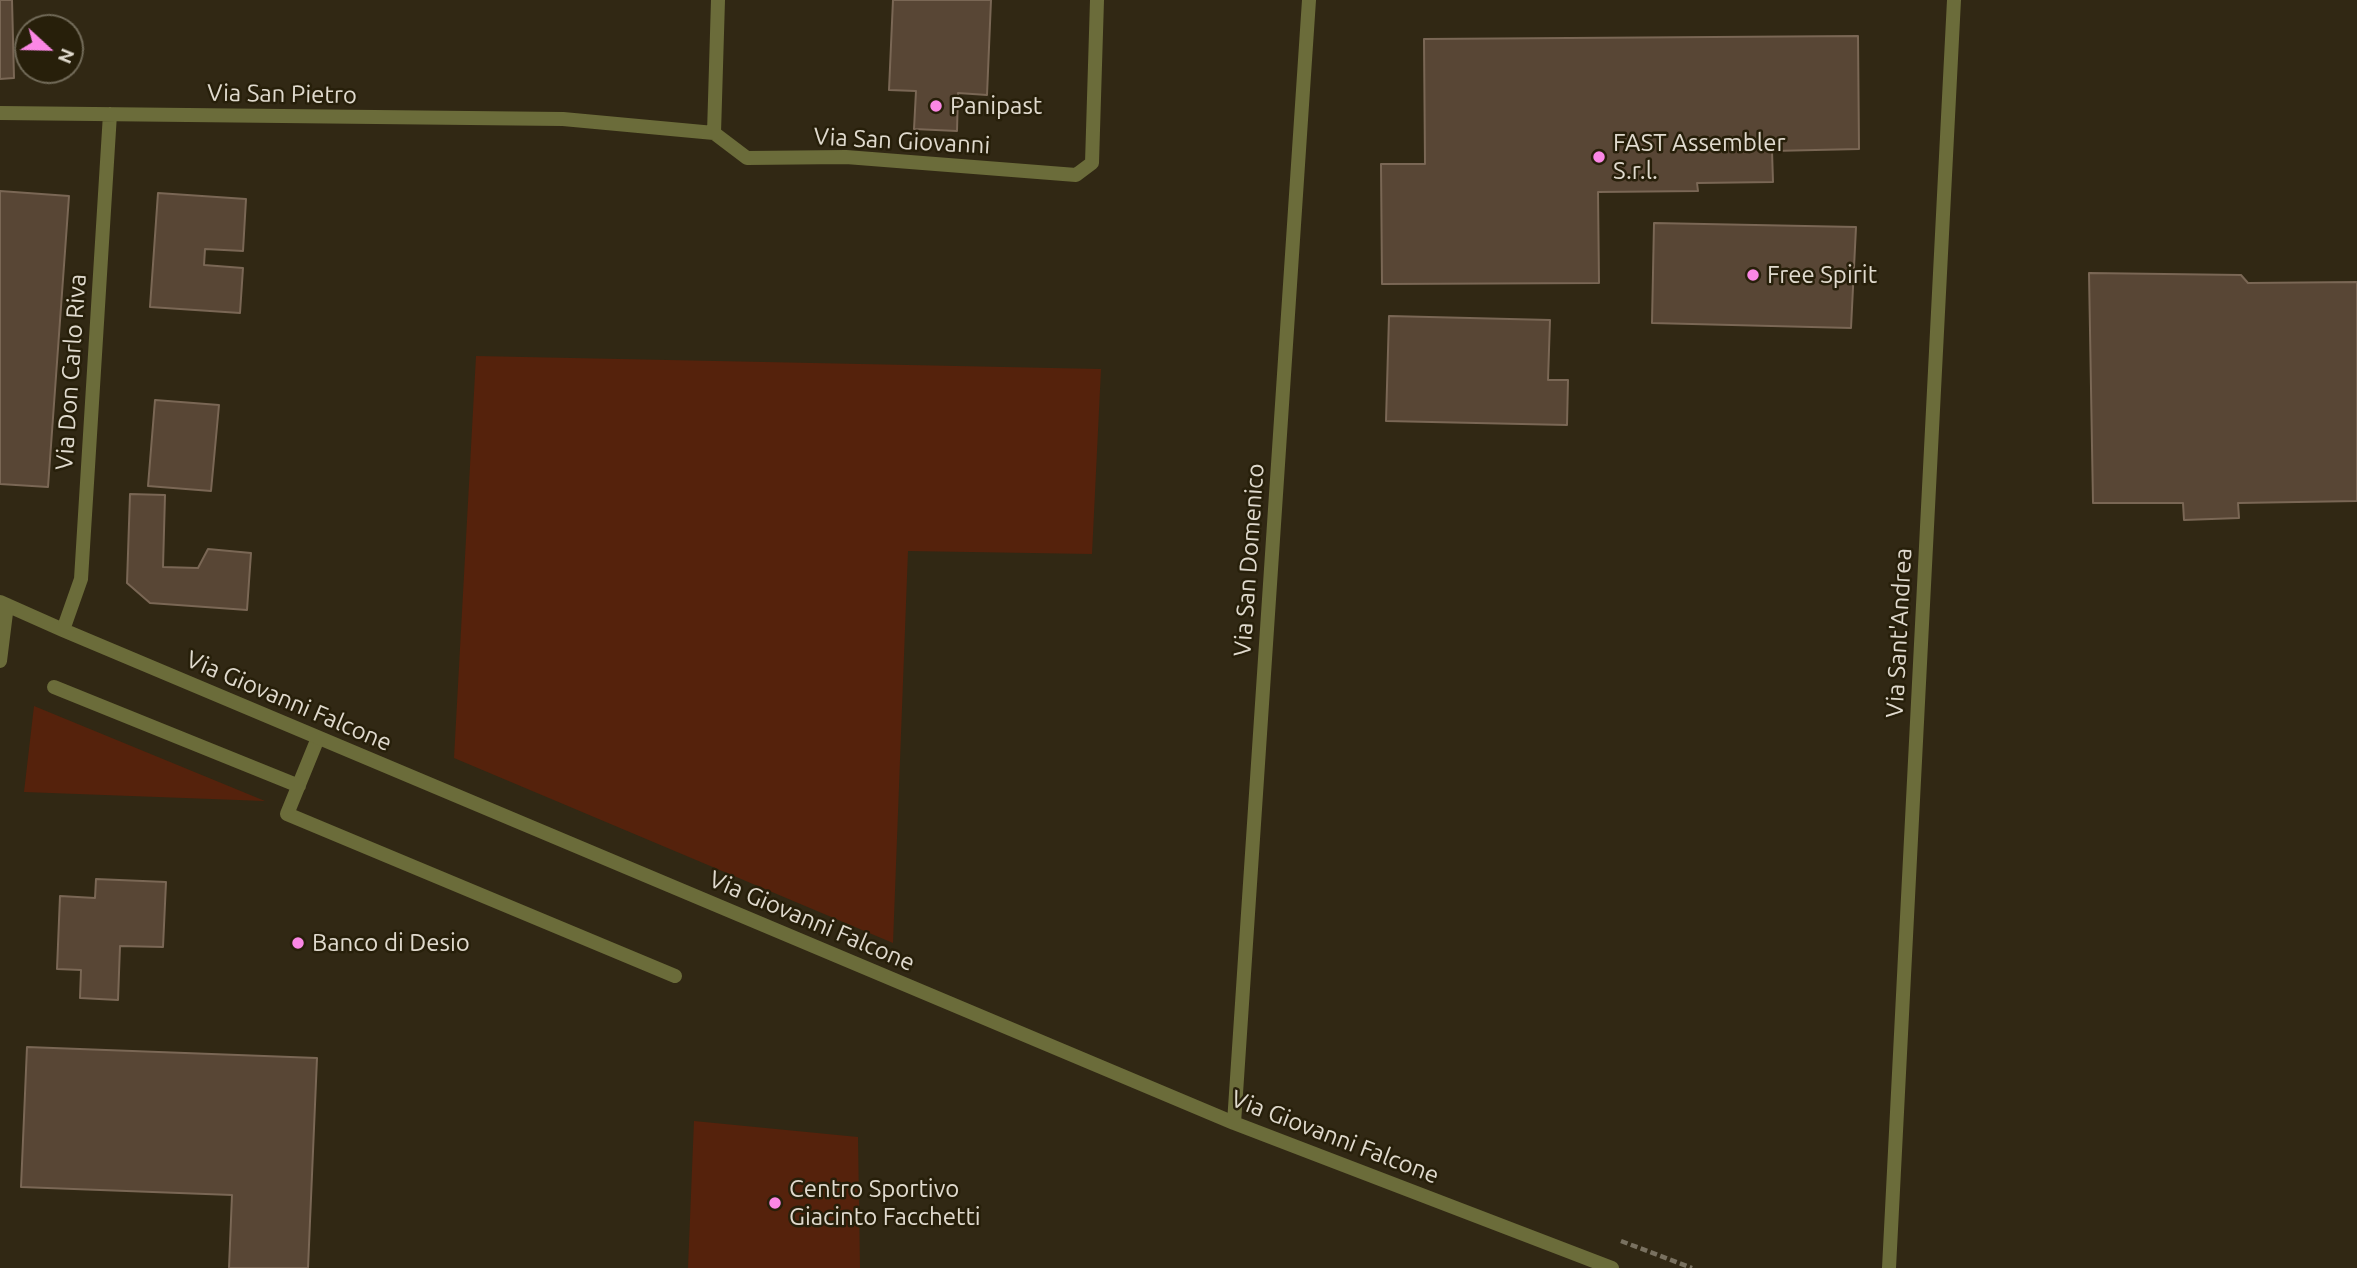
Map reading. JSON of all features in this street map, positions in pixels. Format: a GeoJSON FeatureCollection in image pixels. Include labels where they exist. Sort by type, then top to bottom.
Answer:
{"type":"FeatureCollection","features":[{"type":"Feature","properties":{"kind":"street"},"geometry":{"type":"LineString","coordinates":[[714,133],[718,0]]}},
{"type":"Feature","properties":{"kind":"street","name":"Via San Giovanni"},"geometry":{"type":"LineString","coordinates":[[714,133],[747,158],[846,157],[1076,175],[1092,163],[1097,0]]}},
{"type":"Feature","properties":{"kind":"street","name":"Via San Domenico"},"geometry":{"type":"LineString","coordinates":[[1234,1124],[1309,0]]}},
{"type":"Feature","properties":{"kind":"street","name":"Via Sant'Andrea"},"geometry":{"type":"LineString","coordinates":[[1889,1268],[1954,0]]}},
{"type":"Feature","properties":{"kind":"street","name":"Via San Pietro"},"geometry":{"type":"LineString","coordinates":[[0,113],[563,120],[714,133]]}},
{"type":"Feature","properties":{"kind":"street","name":"Via Don Carlo Riva"},"geometry":{"type":"LineString","coordinates":[[63,631],[81,579],[110,114]]}},
{"type":"Feature","properties":{"kind":"street"},"geometry":{"type":"LineString","coordinates":[[0,662],[3,603]]}},
{"type":"Feature","properties":{"kind":"street","name":"Via Giovanni Falcone"},"geometry":{"type":"LineString","coordinates":[[3,603],[63,631],[1234,1124],[1612,1268]]}},
{"type":"Feature","properties":{"kind":"street"},"geometry":{"type":"LineString","coordinates":[[54,687],[299,786]]}},
{"type":"Feature","properties":{"kind":"street"},"geometry":{"type":"LineString","coordinates":[[318,738],[287,814],[675,976]]}},
{"type":"Feature","properties":{"kind":"shaded area"},"geometry":{"type":"Polygon","coordinates":[[[476,356],[1101,369],[1092,554],[908,551],[893,943],[454,758],[476,356]]]}},
{"type":"Feature","properties":{"kind":"shaded area"},"geometry":{"type":"Polygon","coordinates":[[[34,706],[265,801],[24,792],[34,706]]]}},
{"type":"Feature","properties":{"kind":"shaded area","name":"Centro Sportivo Giacinto Facchetti"},"geometry":{"type":"Polygon","coordinates":[[[694,1121],[858,1137],[860,1268],[688,1268],[694,1121]]]}},
{"type":"Feature","properties":{"kind":"building"},"geometry":{"type":"Polygon","coordinates":[[[0,0],[12,0],[14,78],[0,79],[0,0]]]}},
{"type":"Feature","properties":{"kind":"building"},"geometry":{"type":"Polygon","coordinates":[[[893,0],[991,0],[987,95],[958,93],[957,131],[914,129],[916,91],[889,90],[893,0]]]}},
{"type":"Feature","properties":{"kind":"building","name":"FAST Assembler S.r.l."},"geometry":{"type":"Polygon","coordinates":[[[1858,36],[1859,149],[1772,151],[1773,182],[1697,183],[1698,191],[1598,192],[1599,283],[1382,284],[1381,164],[1425,164],[1424,39],[1858,36]]]}},
{"type":"Feature","properties":{"kind":"building"},"geometry":{"type":"Polygon","coordinates":[[[0,191],[69,196],[48,487],[0,484],[0,191]]]}},
{"type":"Feature","properties":{"kind":"building"},"geometry":{"type":"Polygon","coordinates":[[[158,193],[246,199],[243,251],[205,249],[204,265],[243,268],[240,313],[150,307],[158,193]]]}},
{"type":"Feature","properties":{"kind":"building","name":"Free Spirit"},"geometry":{"type":"Polygon","coordinates":[[[1654,223],[1856,227],[1851,328],[1652,323],[1654,223]]]}},
{"type":"Feature","properties":{"kind":"building"},"geometry":{"type":"Polygon","coordinates":[[[2089,273],[2241,275],[2248,283],[2357,282],[2357,501],[2238,503],[2239,518],[2184,520],[2183,503],[2093,503],[2089,273]]]}},
{"type":"Feature","properties":{"kind":"building"},"geometry":{"type":"Polygon","coordinates":[[[1389,316],[1550,320],[1548,380],[1568,380],[1567,425],[1386,421],[1389,316]]]}},
{"type":"Feature","properties":{"kind":"building"},"geometry":{"type":"Polygon","coordinates":[[[155,400],[219,405],[211,491],[148,486],[155,400]]]}},
{"type":"Feature","properties":{"kind":"building"},"geometry":{"type":"Polygon","coordinates":[[[130,494],[165,495],[163,567],[198,568],[208,549],[251,553],[247,610],[150,603],[127,583],[130,494]]]}},
{"type":"Feature","properties":{"kind":"building"},"geometry":{"type":"Polygon","coordinates":[[[96,879],[166,882],[163,947],[120,946],[118,1000],[80,998],[81,970],[57,969],[60,896],[95,898],[96,879]]]}},
{"type":"Feature","properties":{"kind":"building"},"geometry":{"type":"Polygon","coordinates":[[[27,1047],[317,1058],[308,1268],[229,1268],[232,1195],[21,1187],[27,1047]]]}},
{"type":"Feature","properties":{"kind":"place","name":"Panipast"},"geometry":{"type":"Point","coordinates":[936,106]}},
{"type":"Feature","properties":{"kind":"place","name":"FAST Assembler S.r.l."},"geometry":{"type":"Point","coordinates":[1599,157]}},
{"type":"Feature","properties":{"kind":"place","name":"Free Spirit"},"geometry":{"type":"Point","coordinates":[1753,275]}},
{"type":"Feature","properties":{"kind":"place","name":"Banco di Desio"},"geometry":{"type":"Point","coordinates":[298,943]}},
{"type":"Feature","properties":{"kind":"place","name":"Centro Sportivo Giacinto Facchetti"},"geometry":{"type":"Point","coordinates":[775,1203]}}]}
